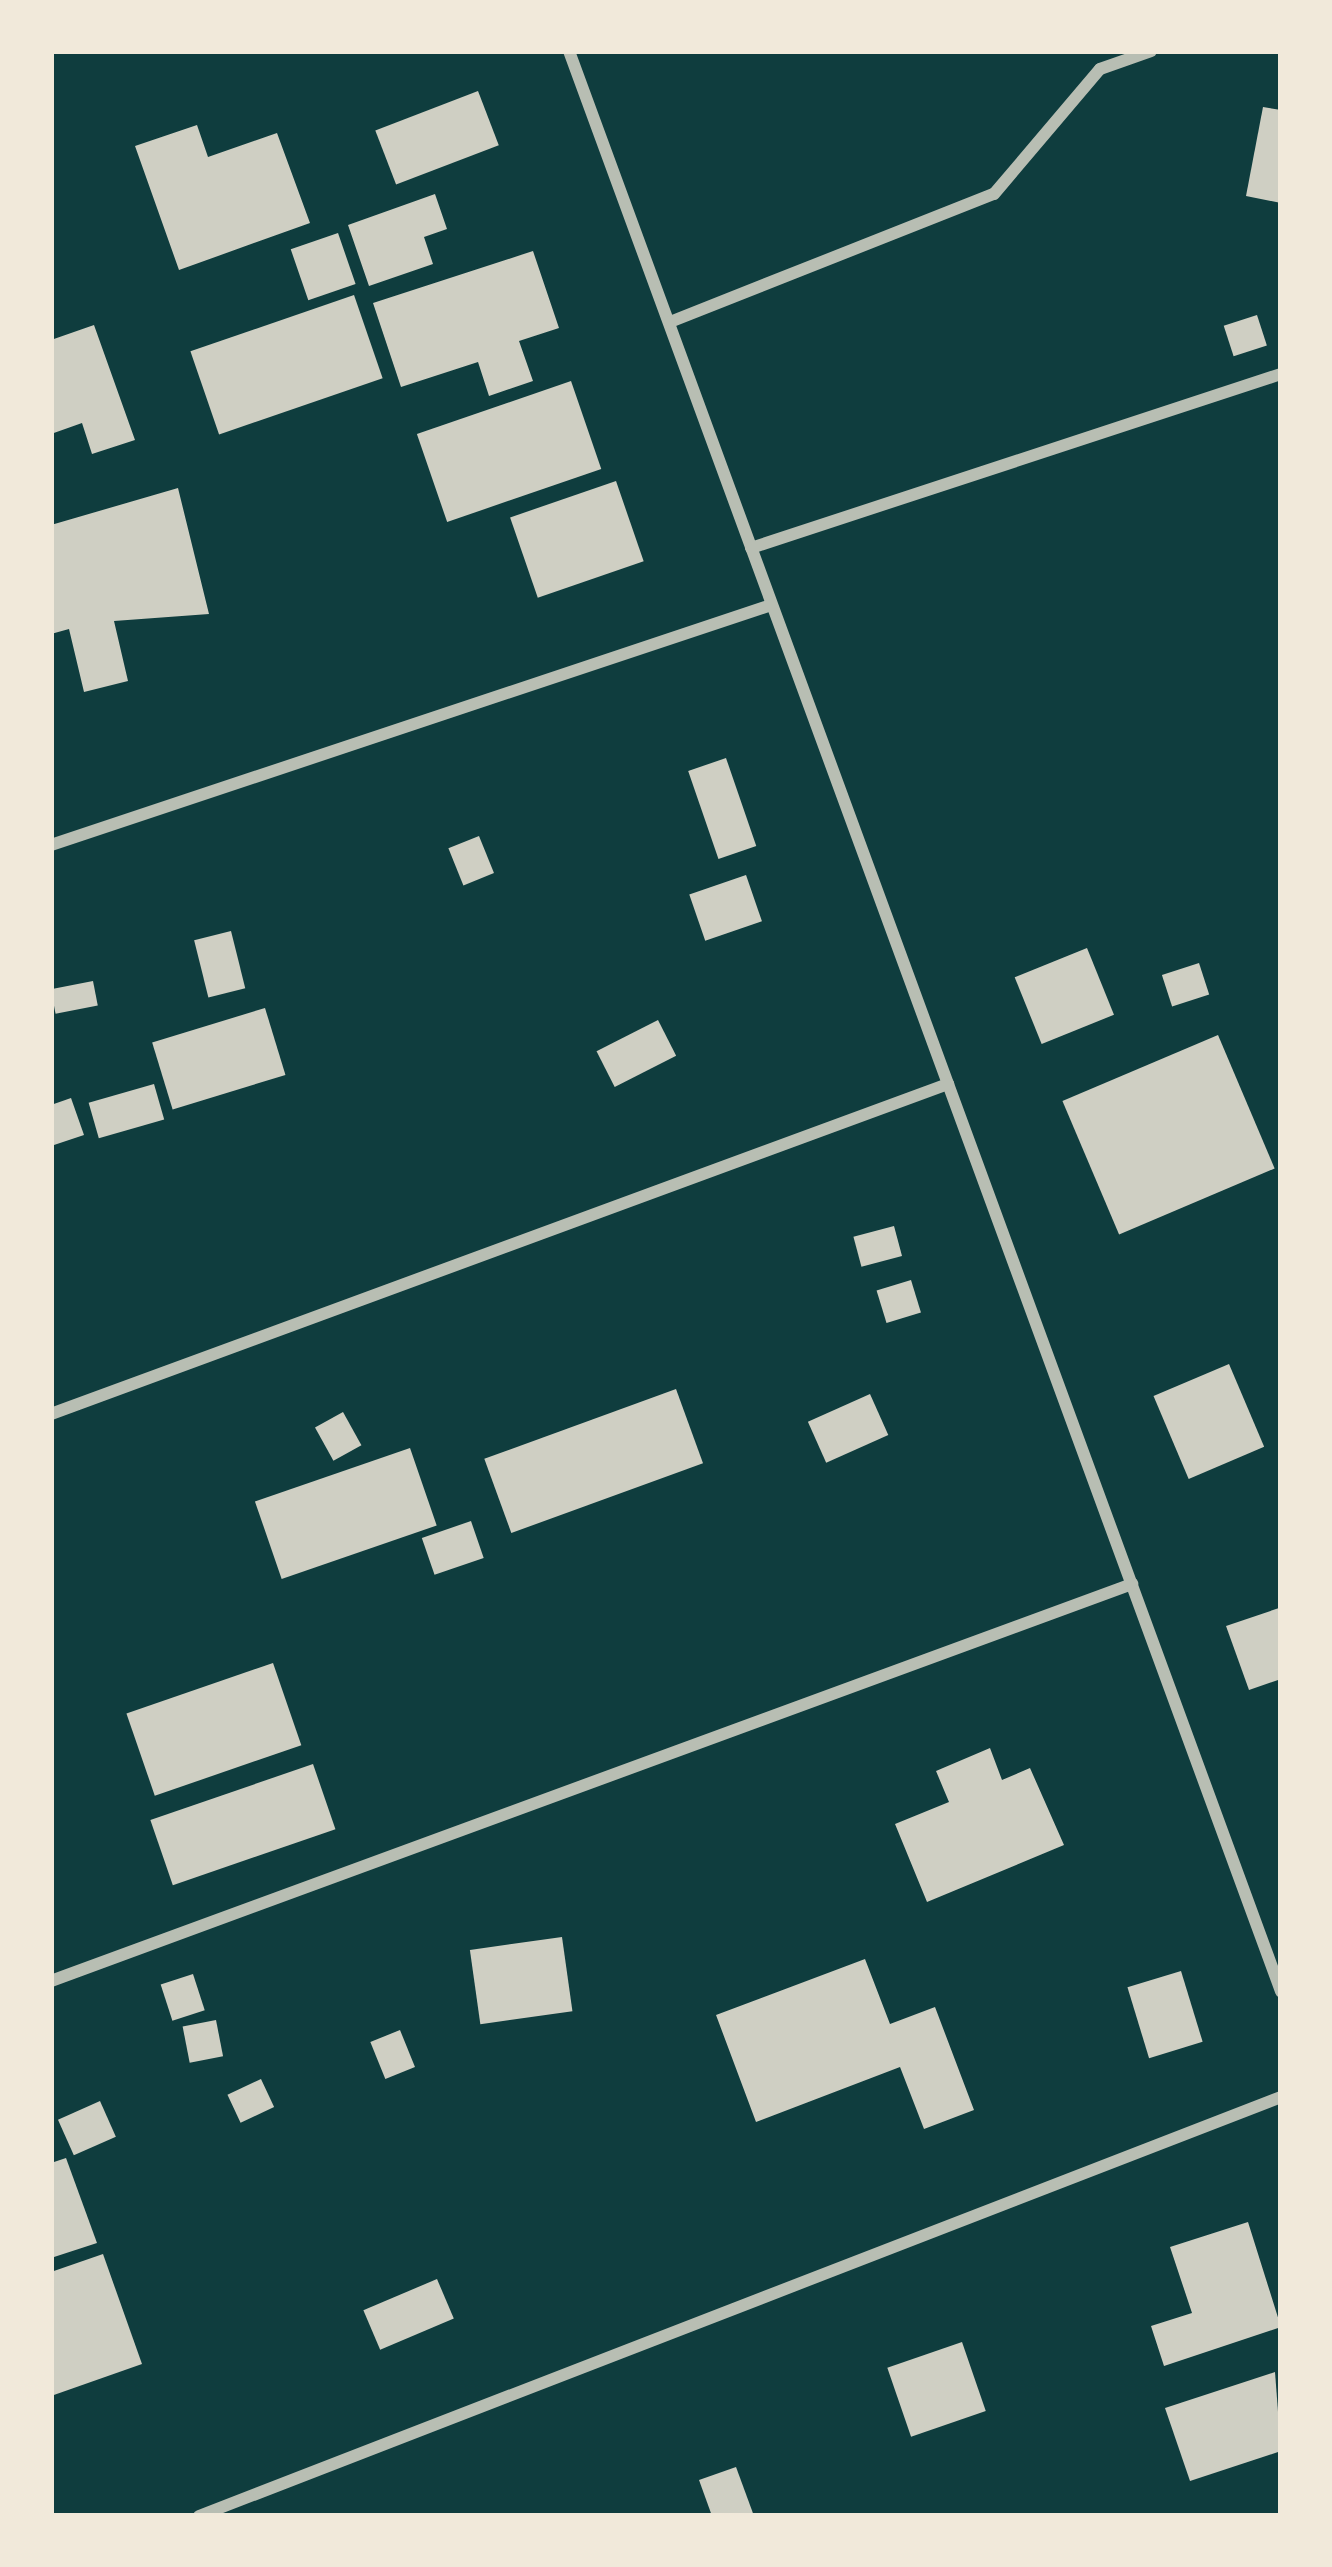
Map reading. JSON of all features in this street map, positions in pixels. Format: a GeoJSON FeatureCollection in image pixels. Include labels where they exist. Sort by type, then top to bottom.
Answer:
{"type":"FeatureCollection","features":[{"type":"Feature","properties":{"kind":"street"},"geometry":{"type":"LineString","coordinates":[[569,51],[1281,1990]]}},
{"type":"Feature","properties":{"kind":"street"},"geometry":{"type":"LineString","coordinates":[[670,322],[994,194],[1100,69],[1151,51]]}},
{"type":"Feature","properties":{"kind":"street"},"geometry":{"type":"LineString","coordinates":[[751,548],[1281,374]]}},
{"type":"Feature","properties":{"kind":"street"},"geometry":{"type":"LineString","coordinates":[[51,845],[771,604]]}},
{"type":"Feature","properties":{"kind":"street"},"geometry":{"type":"LineString","coordinates":[[51,1414],[948,1084]]}},
{"type":"Feature","properties":{"kind":"street"},"geometry":{"type":"LineString","coordinates":[[51,1981],[1132,1584]]}},
{"type":"Feature","properties":{"kind":"street"},"geometry":{"type":"LineString","coordinates":[[200,2516],[1281,2097]]}},
{"type":"Feature","properties":{"kind":"building"},"geometry":{"type":"Polygon","coordinates":[[[478,91],[499,145],[396,185],[375,130],[478,91]]]}},
{"type":"Feature","properties":{"kind":"building"},"geometry":{"type":"Polygon","coordinates":[[[1263,107],[1281,110],[1281,203],[1246,196],[1263,107]]]}},
{"type":"Feature","properties":{"kind":"building"},"geometry":{"type":"Polygon","coordinates":[[[197,125],[208,157],[277,133],[310,223],[179,270],[135,146],[197,125]]]}},
{"type":"Feature","properties":{"kind":"building"},"geometry":{"type":"Polygon","coordinates":[[[435,194],[447,229],[424,237],[433,264],[369,286],[348,225],[435,194]]]}},
{"type":"Feature","properties":{"kind":"building"},"geometry":{"type":"Polygon","coordinates":[[[338,233],[356,284],[308,300],[291,249],[338,233]]]}},
{"type":"Feature","properties":{"kind":"building"},"geometry":{"type":"Polygon","coordinates":[[[533,251],[559,328],[519,341],[533,381],[489,396],[478,362],[401,387],[373,303],[533,251]]]}},
{"type":"Feature","properties":{"kind":"building"},"geometry":{"type":"Polygon","coordinates":[[[354,295],[383,378],[219,435],[190,351],[354,295]]]}},
{"type":"Feature","properties":{"kind":"building"},"geometry":{"type":"Polygon","coordinates":[[[1257,315],[1267,345],[1234,356],[1224,326],[1257,315]]]}},
{"type":"Feature","properties":{"kind":"building"},"geometry":{"type":"Polygon","coordinates":[[[94,325],[135,440],[92,454],[82,423],[51,434],[51,340],[94,325]]]}},
{"type":"Feature","properties":{"kind":"building"},"geometry":{"type":"Polygon","coordinates":[[[571,381],[601,469],[447,522],[417,434],[571,381]]]}},
{"type":"Feature","properties":{"kind":"building"},"geometry":{"type":"Polygon","coordinates":[[[616,481],[644,561],[538,598],[510,517],[616,481]]]}},
{"type":"Feature","properties":{"kind":"building"},"geometry":{"type":"Polygon","coordinates":[[[178,488],[209,614],[114,621],[128,681],[84,692],[69,629],[51,634],[51,525],[178,488]]]}},
{"type":"Feature","properties":{"kind":"building"},"geometry":{"type":"Polygon","coordinates":[[[726,758],[756,846],[718,859],[688,771],[726,758]]]}},
{"type":"Feature","properties":{"kind":"building"},"geometry":{"type":"Polygon","coordinates":[[[479,836],[494,873],[463,885],[448,848],[479,836]]]}},
{"type":"Feature","properties":{"kind":"building"},"geometry":{"type":"Polygon","coordinates":[[[746,875],[762,921],[705,941],[689,895],[746,875]]]}},
{"type":"Feature","properties":{"kind":"building"},"geometry":{"type":"Polygon","coordinates":[[[231,931],[245,988],[208,997],[194,940],[231,931]]]}},
{"type":"Feature","properties":{"kind":"building"},"geometry":{"type":"Polygon","coordinates":[[[1087,948],[1114,1015],[1042,1044],[1015,977],[1087,948]]]}},
{"type":"Feature","properties":{"kind":"building"},"geometry":{"type":"Polygon","coordinates":[[[1199,963],[1209,994],[1172,1006],[1162,975],[1199,963]]]}},
{"type":"Feature","properties":{"kind":"building"},"geometry":{"type":"Polygon","coordinates":[[[93,981],[98,1006],[56,1014],[51,989],[93,981]]]}},
{"type":"Feature","properties":{"kind":"building"},"geometry":{"type":"Polygon","coordinates":[[[265,1008],[285,1075],[173,1109],[152,1042],[265,1008]]]}},
{"type":"Feature","properties":{"kind":"building"},"geometry":{"type":"Polygon","coordinates":[[[658,1020],[676,1056],[615,1087],[597,1051],[658,1020]]]}},
{"type":"Feature","properties":{"kind":"building"},"geometry":{"type":"Polygon","coordinates":[[[1218,1035],[1275,1168],[1119,1235],[1062,1101],[1218,1035]]]}},
{"type":"Feature","properties":{"kind":"building"},"geometry":{"type":"Polygon","coordinates":[[[154,1084],[164,1120],[99,1138],[89,1103],[154,1084]]]}},
{"type":"Feature","properties":{"kind":"building"},"geometry":{"type":"Polygon","coordinates":[[[71,1098],[84,1135],[51,1146],[51,1105],[71,1098]]]}},
{"type":"Feature","properties":{"kind":"building"},"geometry":{"type":"Polygon","coordinates":[[[894,1226],[902,1256],[861,1267],[853,1237],[894,1226]]]}},
{"type":"Feature","properties":{"kind":"building"},"geometry":{"type":"Polygon","coordinates":[[[911,1280],[921,1313],[887,1323],[877,1291],[911,1280]]]}},
{"type":"Feature","properties":{"kind":"building"},"geometry":{"type":"Polygon","coordinates":[[[1229,1364],[1264,1447],[1189,1479],[1154,1396],[1229,1364]]]}},
{"type":"Feature","properties":{"kind":"building"},"geometry":{"type":"Polygon","coordinates":[[[676,1389],[703,1463],[511,1533],[484,1459],[676,1389]]]}},
{"type":"Feature","properties":{"kind":"building"},"geometry":{"type":"Polygon","coordinates":[[[870,1394],[888,1435],[826,1463],[808,1422],[870,1394]]]}},
{"type":"Feature","properties":{"kind":"building"},"geometry":{"type":"Polygon","coordinates":[[[343,1412],[361,1445],[333,1461],[315,1428],[343,1412]]]}},
{"type":"Feature","properties":{"kind":"building"},"geometry":{"type":"Polygon","coordinates":[[[410,1448],[437,1526],[282,1579],[255,1501],[410,1448]]]}},
{"type":"Feature","properties":{"kind":"building"},"geometry":{"type":"Polygon","coordinates":[[[471,1521],[484,1558],[435,1575],[422,1538],[471,1521]]]}},
{"type":"Feature","properties":{"kind":"building"},"geometry":{"type":"Polygon","coordinates":[[[1279,1608],[1281,1679],[1249,1690],[1226,1626],[1279,1608]]]}},
{"type":"Feature","properties":{"kind":"building"},"geometry":{"type":"Polygon","coordinates":[[[273,1663],[301,1745],[155,1796],[126,1713],[273,1663]]]}},
{"type":"Feature","properties":{"kind":"building"},"geometry":{"type":"Polygon","coordinates":[[[990,1748],[1002,1780],[1030,1768],[1064,1845],[927,1902],[895,1824],[949,1802],[936,1771],[990,1748]]]}},
{"type":"Feature","properties":{"kind":"building"},"geometry":{"type":"Polygon","coordinates":[[[313,1764],[335,1829],[173,1885],[150,1820],[313,1764]]]}},
{"type":"Feature","properties":{"kind":"building"},"geometry":{"type":"Polygon","coordinates":[[[562,1937],[572,2011],[480,2024],[470,1950],[562,1937]]]}},
{"type":"Feature","properties":{"kind":"building"},"geometry":{"type":"Polygon","coordinates":[[[865,1959],[890,2024],[935,2007],[974,2110],[924,2129],[900,2067],[756,2122],[716,2015],[865,1959]]]}},
{"type":"Feature","properties":{"kind":"building"},"geometry":{"type":"Polygon","coordinates":[[[1181,1971],[1203,2042],[1149,2058],[1127,1987],[1181,1971]]]}},
{"type":"Feature","properties":{"kind":"building"},"geometry":{"type":"Polygon","coordinates":[[[193,1974],[205,2010],[172,2021],[161,1985],[193,1974]]]}},
{"type":"Feature","properties":{"kind":"building"},"geometry":{"type":"Polygon","coordinates":[[[216,2020],[223,2056],[190,2063],[183,2026],[216,2020]]]}},
{"type":"Feature","properties":{"kind":"building"},"geometry":{"type":"Polygon","coordinates":[[[400,2030],[415,2067],[385,2079],[370,2042],[400,2030]]]}},
{"type":"Feature","properties":{"kind":"building"},"geometry":{"type":"Polygon","coordinates":[[[261,2079],[274,2107],[241,2123],[227,2095],[261,2079]]]}},
{"type":"Feature","properties":{"kind":"building"},"geometry":{"type":"Polygon","coordinates":[[[100,2101],[116,2137],[74,2155],[58,2120],[100,2101]]]}},
{"type":"Feature","properties":{"kind":"building"},"geometry":{"type":"Polygon","coordinates":[[[66,2158],[97,2243],[51,2258],[51,2163],[66,2158]]]}},
{"type":"Feature","properties":{"kind":"building"},"geometry":{"type":"Polygon","coordinates":[[[1248,2222],[1281,2327],[1164,2366],[1151,2326],[1192,2313],[1170,2247],[1248,2222]]]}},
{"type":"Feature","properties":{"kind":"building"},"geometry":{"type":"Polygon","coordinates":[[[103,2254],[142,2364],[51,2396],[51,2272],[103,2254]]]}},
{"type":"Feature","properties":{"kind":"building"},"geometry":{"type":"Polygon","coordinates":[[[437,2279],[454,2319],[380,2350],[363,2310],[437,2279]]]}},
{"type":"Feature","properties":{"kind":"building"},"geometry":{"type":"Polygon","coordinates":[[[962,2342],[986,2411],[911,2437],[887,2368],[962,2342]]]}},
{"type":"Feature","properties":{"kind":"building"},"geometry":{"type":"Polygon","coordinates":[[[1275,2372],[1281,2451],[1190,2481],[1165,2408],[1275,2372]]]}},
{"type":"Feature","properties":{"kind":"building"},"geometry":{"type":"Polygon","coordinates":[[[736,2467],[754,2516],[712,2516],[699,2480],[736,2467]]]}}]}
